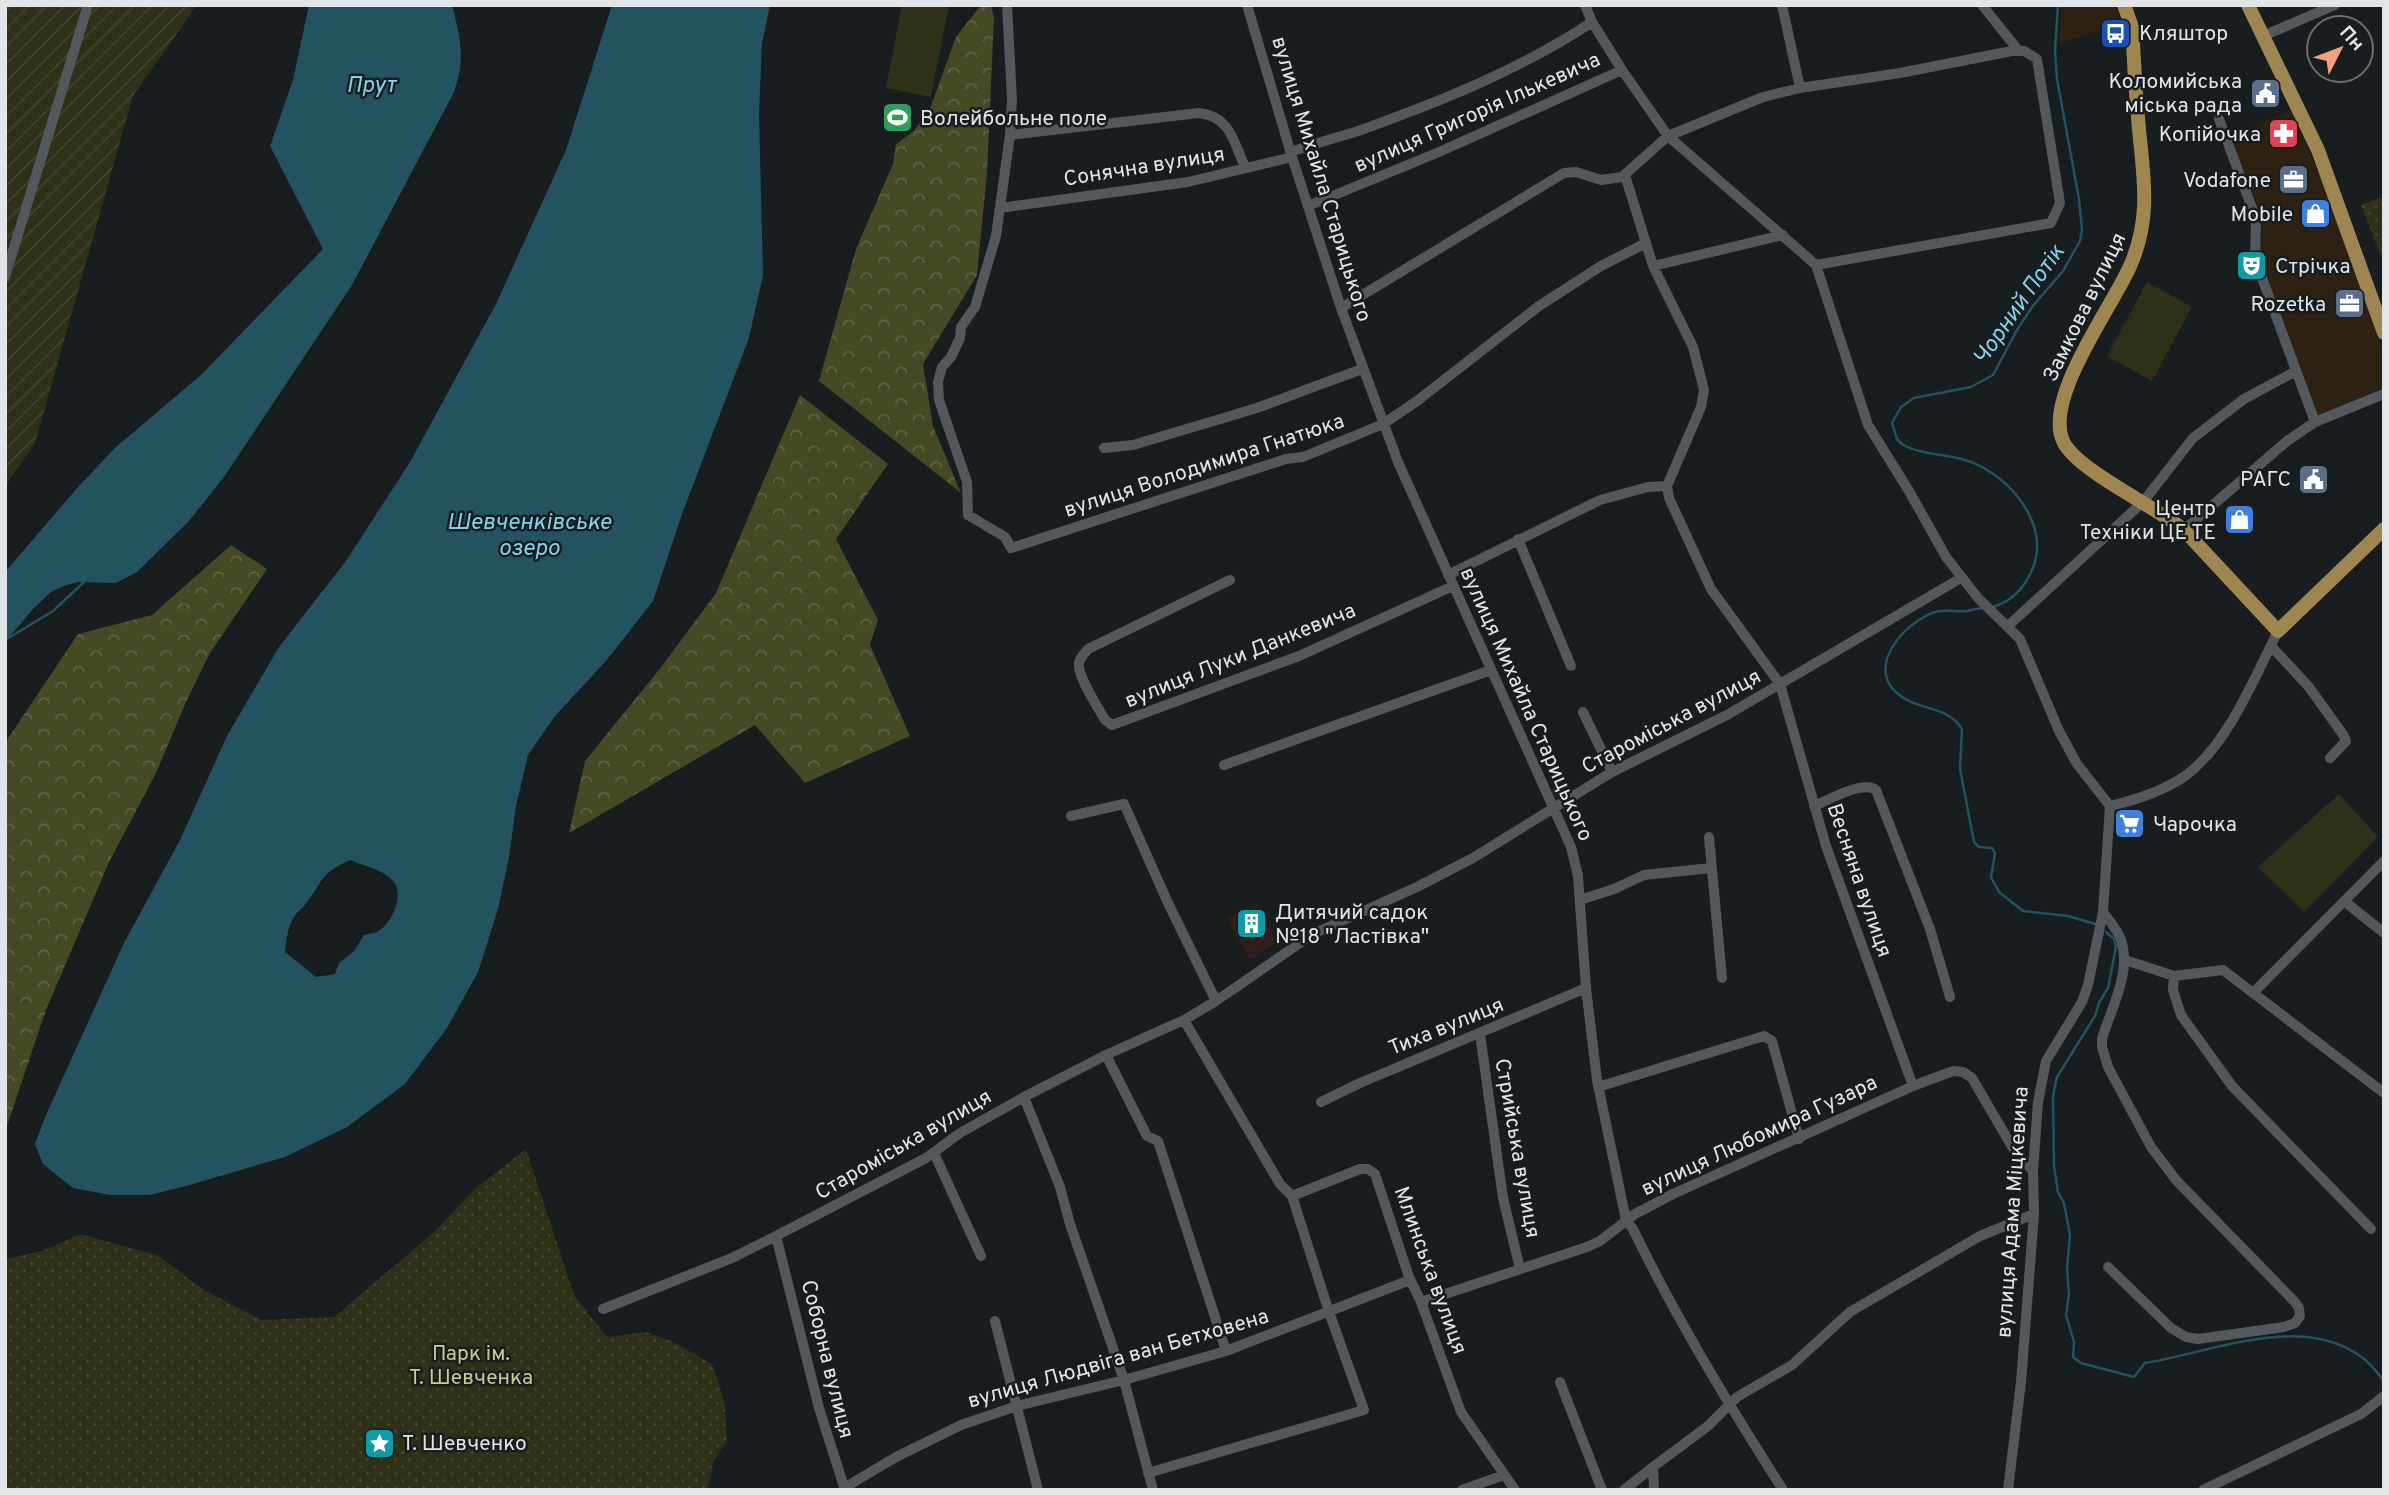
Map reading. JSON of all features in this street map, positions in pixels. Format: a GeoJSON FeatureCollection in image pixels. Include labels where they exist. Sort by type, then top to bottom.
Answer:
{"type":"FeatureCollection","features":[{"type":"Feature","properties":{"kind":"main road","name":"Замкова вулиця"},"geometry":{"type":"LineString","coordinates":[[2124,5],[2132,27],[2145,196],[2142,236],[2130,267],[2084,351],[2060,407],[2059,431],[2065,445],[2076,458],[2184,530],[2278,631]]}},
{"type":"Feature","properties":{"kind":"main road"},"geometry":{"type":"LineString","coordinates":[[2248,5],[2323,161],[2384,333]]}},
{"type":"Feature","properties":{"kind":"main road"},"geometry":{"type":"LineString","coordinates":[[2278,631],[2384,529]]}},
{"type":"Feature","properties":{"kind":"street"},"geometry":{"type":"LineString","coordinates":[[5,277],[88,5]]}},
{"type":"Feature","properties":{"kind":"street"},"geometry":{"type":"LineString","coordinates":[[1000,208],[1012,99],[1007,5]]}},
{"type":"Feature","properties":{"kind":"street","name":"вулиця Михайла Старицького"},"geometry":{"type":"LineString","coordinates":[[1247,5],[1291,154],[1341,308],[1383,424],[1571,847],[1580,900],[1586,988],[1598,1087],[1626,1220],[1729,1406],[1783,1490]]}},
{"type":"Feature","properties":{"kind":"street"},"geometry":{"type":"LineString","coordinates":[[1585,5],[1592,22],[1622,70],[1668,136],[1816,265],[1868,425],[1961,578],[2020,639],[2059,731],[2077,764],[2110,806],[2132,801],[2170,785],[2207,757],[2228,726],[2278,631]]}},
{"type":"Feature","properties":{"kind":"street"},"geometry":{"type":"LineString","coordinates":[[1782,5],[1800,88]]}},
{"type":"Feature","properties":{"kind":"street"},"geometry":{"type":"LineString","coordinates":[[1982,5],[2018,50]]}},
{"type":"Feature","properties":{"kind":"street"},"geometry":{"type":"LineString","coordinates":[[2263,36],[2335,5]]}},
{"type":"Feature","properties":{"kind":"street","name":"Сонячна вулиця"},"geometry":{"type":"LineString","coordinates":[[1000,208],[1188,182],[1230,173],[1291,154],[1474,85],[1529,60],[1592,22]]}},
{"type":"Feature","properties":{"kind":"street"},"geometry":{"type":"LineString","coordinates":[[1341,308],[1564,173],[1576,172],[1601,180],[1617,179],[1668,136],[1745,103],[1800,88],[1900,74],[2018,50],[2037,60],[2060,203],[2052,223],[1816,265]]}},
{"type":"Feature","properties":{"kind":"street","name":"вулиця Григорія Ількевича"},"geometry":{"type":"LineString","coordinates":[[1308,206],[1438,152],[1622,70]]}},
{"type":"Feature","properties":{"kind":"street"},"geometry":{"type":"LineString","coordinates":[[1010,135],[1199,113],[1220,118],[1245,167]]}},
{"type":"Feature","properties":{"kind":"street"},"geometry":{"type":"LineString","coordinates":[[2219,119],[2256,219],[2255,258],[2315,422]]}},
{"type":"Feature","properties":{"kind":"street"},"geometry":{"type":"LineString","coordinates":[[1625,175],[1653,266],[1693,348],[1704,390],[1701,407],[1667,486],[1673,509],[1711,589],[1780,684]]}},
{"type":"Feature","properties":{"kind":"street","name":"вулиця Володимира Гнатюка"},"geometry":{"type":"LineString","coordinates":[[1000,208],[996,236],[975,307],[961,327],[960,338],[951,357],[942,367],[938,382],[939,400],[967,482],[968,515],[1005,537],[1011,548],[1286,459],[1303,457],[1383,424],[1417,401],[1539,306],[1601,266],[1646,243]]}},
{"type":"Feature","properties":{"kind":"street"},"geometry":{"type":"LineString","coordinates":[[1653,266],[1783,234]]}},
{"type":"Feature","properties":{"kind":"street"},"geometry":{"type":"LineString","coordinates":[[1104,448],[1133,445],[1233,415],[1362,369]]}},
{"type":"Feature","properties":{"kind":"street"},"geometry":{"type":"LineString","coordinates":[[2008,626],[2143,502],[2193,438],[2244,399],[2296,371]]}},
{"type":"Feature","properties":{"kind":"street"},"geometry":{"type":"LineString","coordinates":[[2184,530],[2280,446],[2315,422],[2384,394]]}},
{"type":"Feature","properties":{"kind":"street"},"geometry":{"type":"LineString","coordinates":[[1448,575],[1600,500],[1648,487],[1667,486]]}},
{"type":"Feature","properties":{"kind":"street"},"geometry":{"type":"LineString","coordinates":[[1518,539],[1571,666]]}},
{"type":"Feature","properties":{"kind":"street","name":"Староміська вулиця"},"geometry":{"type":"LineString","coordinates":[[603,1308],[732,1258],[934,1153],[960,1133],[1024,1097],[1106,1055],[1184,1020],[1313,934],[1462,864],[1612,772],[1727,715],[1961,578]]}},
{"type":"Feature","properties":{"kind":"street","name":"вулиця Луки Данкевича"},"geometry":{"type":"LineString","coordinates":[[1230,580],[1088,649],[1082,656],[1079,662],[1080,672],[1105,719],[1112,725],[1299,656],[1453,586]]}},
{"type":"Feature","properties":{"kind":"street"},"geometry":{"type":"LineString","coordinates":[[2271,646],[2309,687],[2344,736],[2346,741],[2330,758]]}},
{"type":"Feature","properties":{"kind":"street"},"geometry":{"type":"LineString","coordinates":[[1224,765],[1491,670]]}},
{"type":"Feature","properties":{"kind":"street","name":"Весняна вулиця"},"geometry":{"type":"LineString","coordinates":[[1780,684],[1826,846],[1913,1086]]}},
{"type":"Feature","properties":{"kind":"street"},"geometry":{"type":"LineString","coordinates":[[1583,712],[1612,772]]}},
{"type":"Feature","properties":{"kind":"street"},"geometry":{"type":"LineString","coordinates":[[1814,806],[1859,788],[1871,786],[1877,790],[1930,929],[1950,997]]}},
{"type":"Feature","properties":{"kind":"street"},"geometry":{"type":"LineString","coordinates":[[1071,816],[1124,804],[1216,1001]]}},
{"type":"Feature","properties":{"kind":"street","name":"вулиця Адама Міцкевича"},"geometry":{"type":"LineString","coordinates":[[2008,1490],[2021,1382],[2034,1214],[2033,1171],[2037,1114],[2045,1064],[2086,994],[2104,912],[2110,806]]}},
{"type":"Feature","properties":{"kind":"street"},"geometry":{"type":"LineString","coordinates":[[1709,837],[1722,978]]}},
{"type":"Feature","properties":{"kind":"street"},"geometry":{"type":"LineString","coordinates":[[2254,992],[2384,861]]}},
{"type":"Feature","properties":{"kind":"street"},"geometry":{"type":"LineString","coordinates":[[1580,900],[1615,889],[1644,875],[1711,867]]}},
{"type":"Feature","properties":{"kind":"street"},"geometry":{"type":"LineString","coordinates":[[2344,901],[2384,933]]}},
{"type":"Feature","properties":{"kind":"street"},"geometry":{"type":"LineString","coordinates":[[2104,912],[2120,938],[2125,960],[2102,1038],[2108,1067],[2146,1139],[2169,1171],[2294,1301],[2300,1316],[2295,1323],[2284,1327],[2192,1339],[2171,1328],[2108,1267]]}},
{"type":"Feature","properties":{"kind":"street"},"geometry":{"type":"LineString","coordinates":[[2125,960],[2174,976],[2223,970],[2384,1093]]}},
{"type":"Feature","properties":{"kind":"street"},"geometry":{"type":"LineString","coordinates":[[2174,976],[2173,990],[2178,1009],[2225,1076],[2371,1229]]}},
{"type":"Feature","properties":{"kind":"street","name":"Тиха вулиця"},"geometry":{"type":"LineString","coordinates":[[1321,1102],[1373,1077],[1586,988]]}},
{"type":"Feature","properties":{"kind":"street"},"geometry":{"type":"LineString","coordinates":[[1148,1473],[1364,1410],[1292,1196],[1280,1184],[1184,1020]]}},
{"type":"Feature","properties":{"kind":"street","name":"Стрийська вулиця"},"geometry":{"type":"LineString","coordinates":[[1480,1034],[1503,1199],[1520,1269]]}},
{"type":"Feature","properties":{"kind":"street"},"geometry":{"type":"LineString","coordinates":[[1598,1087],[1764,1036],[1772,1041],[1799,1139]]}},
{"type":"Feature","properties":{"kind":"street"},"geometry":{"type":"LineString","coordinates":[[1106,1055],[1147,1136],[1158,1141],[1226,1351]]}},
{"type":"Feature","properties":{"kind":"street","name":"вулиця Любомира Гузара"},"geometry":{"type":"LineString","coordinates":[[1421,1302],[1595,1244],[1626,1220],[1717,1172],[1953,1071],[1970,1076],[2014,1150],[2033,1171]]}},
{"type":"Feature","properties":{"kind":"street"},"geometry":{"type":"LineString","coordinates":[[1024,1097],[1060,1187],[1070,1224],[1124,1380],[1153,1490]]}},
{"type":"Feature","properties":{"kind":"street"},"geometry":{"type":"LineString","coordinates":[[934,1153],[981,1256]]}},
{"type":"Feature","properties":{"kind":"street","name":"Млинська вулиця"},"geometry":{"type":"LineString","coordinates":[[1292,1196],[1360,1169],[1371,1170],[1381,1188],[1410,1280],[1421,1302],[1461,1412],[1515,1490]]}},
{"type":"Feature","properties":{"kind":"street"},"geometry":{"type":"LineString","coordinates":[[1624,1490],[1708,1426],[1737,1396],[1792,1365],[1850,1312],[1980,1236],[2034,1214]]}},
{"type":"Feature","properties":{"kind":"street","name":"Соборна вулиця"},"geometry":{"type":"LineString","coordinates":[[776,1236],[815,1395],[844,1489]]}},
{"type":"Feature","properties":{"kind":"street","name":"вулиця Людвіга ван Бетховена"},"geometry":{"type":"LineString","coordinates":[[844,1489],[896,1457],[961,1425],[1017,1406],[1226,1351],[1410,1280]]}},
{"type":"Feature","properties":{"kind":"street"},"geometry":{"type":"LineString","coordinates":[[995,1321],[1038,1490]]}},
{"type":"Feature","properties":{"kind":"street"},"geometry":{"type":"LineString","coordinates":[[1560,1382],[1602,1490]]}},
{"type":"Feature","properties":{"kind":"street"},"geometry":{"type":"LineString","coordinates":[[2203,1490],[2361,1414],[2384,1396]]}},
{"type":"Feature","properties":{"kind":"street"},"geometry":{"type":"LineString","coordinates":[[1653,1467],[1654,1490]]}},
{"type":"Feature","properties":{"kind":"street"},"geometry":{"type":"LineString","coordinates":[[1462,1490],[1504,1475]]}},
{"type":"Feature","properties":{"kind":"shaded area"},"geometry":{"type":"Polygon","coordinates":[[[2062,5],[2115,5],[2119,24],[2059,44],[2062,5]]]}},
{"type":"Feature","properties":{"kind":"shaded area"},"geometry":{"type":"Polygon","coordinates":[[[2291,110],[2325,188],[2384,356],[2384,383],[2380,390],[2314,417],[2254,255],[2262,235],[2261,214],[2231,141],[2260,123],[2291,110]]]}},
{"type":"Feature","properties":{"kind":"shaded area"},"geometry":{"type":"Polygon","coordinates":[[[1257,904],[1277,942],[1250,960],[1226,918],[1257,904]]]}},
{"type":"Feature","properties":{"kind":"green space"},"geometry":{"type":"Polygon","coordinates":[[[5,5],[197,5],[133,96],[35,443],[5,486],[5,5]]]}},
{"type":"Feature","properties":{"kind":"green space"},"geometry":{"type":"Polygon","coordinates":[[[902,5],[949,6],[931,97],[886,88],[902,5]]]}},
{"type":"Feature","properties":{"kind":"green space"},"geometry":{"type":"Polygon","coordinates":[[[981,5],[991,5],[994,18],[987,173],[977,275],[923,364],[933,426],[961,493],[819,381],[856,249],[893,164],[896,144],[914,131],[931,106],[956,37],[981,5]]]}},
{"type":"Feature","properties":{"kind":"green space","name":"Волейбольне поле"},"geometry":{"type":"Polygon","coordinates":[[[886,108],[912,114],[909,127],[883,121],[886,108]]]}},
{"type":"Feature","properties":{"kind":"green space"},"geometry":{"type":"Polygon","coordinates":[[[2381,197],[2384,206],[2384,253],[2380,254],[2361,205],[2381,197]]]}},
{"type":"Feature","properties":{"kind":"green space"},"geometry":{"type":"Polygon","coordinates":[[[2147,282],[2192,307],[2152,381],[2107,356],[2147,282]]]}},
{"type":"Feature","properties":{"kind":"green space"},"geometry":{"type":"Polygon","coordinates":[[[800,395],[888,464],[836,539],[878,620],[870,645],[910,736],[805,783],[755,725],[569,833],[585,761],[662,666],[716,593],[800,395]]]}},
{"type":"Feature","properties":{"kind":"green space"},"geometry":{"type":"Polygon","coordinates":[[[231,545],[267,569],[210,653],[156,773],[109,862],[46,1010],[5,1132],[5,743],[78,634],[152,615],[231,545]]]}},
{"type":"Feature","properties":{"kind":"green space"},"geometry":{"type":"Polygon","coordinates":[[[2339,794],[2378,837],[2304,912],[2258,867],[2339,794]]]}},
{"type":"Feature","properties":{"kind":"green space","name":"Парк ім. Т. Шевченка"},"geometry":{"type":"Polygon","coordinates":[[[526,1149],[574,1295],[607,1337],[645,1332],[672,1341],[713,1365],[725,1405],[727,1440],[711,1466],[713,1468],[707,1490],[5,1490],[5,1259],[42,1251],[80,1234],[157,1255],[204,1290],[261,1320],[334,1317],[434,1232],[476,1188],[526,1149]]]}},
{"type":"Feature","properties":{"kind":"water","name":"Прут"},"geometry":{"type":"Polygon","coordinates":[[[309,5],[452,5],[461,50],[460,71],[453,94],[352,285],[224,477],[189,521],[137,572],[116,583],[78,582],[51,592],[5,642],[5,572],[116,447],[201,375],[323,249],[270,146],[293,80],[309,5]]]}},
{"type":"Feature","properties":{"kind":"water","name":"Шевченківське озеро"},"geometry":{"type":"Polygon","coordinates":[[[612,5],[770,5],[762,44],[759,112],[763,275],[749,338],[682,514],[653,601],[606,661],[555,716],[528,755],[498,909],[478,972],[447,1028],[405,1084],[347,1127],[285,1157],[150,1195],[110,1195],[73,1188],[43,1164],[35,1144],[124,943],[180,840],[227,736],[279,647],[346,561],[410,462],[496,304],[566,150],[612,5]],[[350,860],[328,873],[289,927],[285,952],[316,977],[335,974],[339,963],[354,951],[364,935],[377,932],[384,926],[395,908],[398,894],[394,882],[379,871],[350,860]]]}},
{"type":"Feature","properties":{"kind":"waterway","name":"Чорний Потік"},"geometry":{"type":"LineString","coordinates":[[1993,607],[2015,595],[2032,570],[2037,545],[2029,514],[2020,499],[1994,475],[1965,460],[1918,451],[1903,445],[1897,439],[1892,423],[1901,407],[1914,398],[1971,387],[1993,375],[2017,330],[2032,307],[2063,271],[2080,241],[2082,230],[2079,199],[2057,79],[2055,50],[2058,5]]}},
{"type":"Feature","properties":{"kind":"waterway"},"geometry":{"type":"LineString","coordinates":[[5,640],[53,611],[84,582]]}},
{"type":"Feature","properties":{"kind":"waterway","name":"Чорний Потік"},"geometry":{"type":"LineString","coordinates":[[1983,608],[1939,611],[1911,626],[1892,648],[1886,661],[1886,674],[1891,686],[1902,697],[1950,716],[1962,729],[1960,769],[1974,842],[1979,847],[1992,848],[1995,853],[1991,877],[1999,892],[2023,911],[2068,916],[2095,924]]}},
{"type":"Feature","properties":{"kind":"waterway","name":"Чорний Потік"},"geometry":{"type":"LineString","coordinates":[[2106,932],[2114,939],[2116,947],[2108,988],[2095,1016],[2057,1077],[2053,1096],[2054,1166],[2070,1235],[2066,1315],[2074,1342],[2073,1357],[2081,1363],[2134,1377],[2145,1363],[2252,1340],[2307,1337],[2333,1342],[2357,1354],[2384,1381]]}},
{"type":"Feature","properties":{"kind":"place","name":"Кляштор"},"geometry":{"type":"Point","coordinates":[2116,33]}},
{"type":"Feature","properties":{"kind":"place","name":"Коломийська міська рада"},"geometry":{"type":"Point","coordinates":[2265,93]}},
{"type":"Feature","properties":{"kind":"place","name":"Волейбольне поле"},"geometry":{"type":"Point","coordinates":[897,118]}},
{"type":"Feature","properties":{"kind":"place","name":"Копійочка"},"geometry":{"type":"Point","coordinates":[2284,134]}},
{"type":"Feature","properties":{"kind":"place","name":"Vodafone"},"geometry":{"type":"Point","coordinates":[2294,180]}},
{"type":"Feature","properties":{"kind":"place","name":"Mobile"},"geometry":{"type":"Point","coordinates":[2316,214]}},
{"type":"Feature","properties":{"kind":"place","name":"Стрічка"},"geometry":{"type":"Point","coordinates":[2252,266]}},
{"type":"Feature","properties":{"kind":"place","name":"Rozetka"},"geometry":{"type":"Point","coordinates":[2349,304]}},
{"type":"Feature","properties":{"kind":"place","name":"РАГС"},"geometry":{"type":"Point","coordinates":[2314,479]}},
{"type":"Feature","properties":{"kind":"place","name":"Центр Техніки ЦЕ ТЕ"},"geometry":{"type":"Point","coordinates":[2239,520]}},
{"type":"Feature","properties":{"kind":"place","name":"Чарочка"},"geometry":{"type":"Point","coordinates":[2130,824]}},
{"type":"Feature","properties":{"kind":"place","name":"Дитячий садок №18 \"Ластівка\""},"geometry":{"type":"Point","coordinates":[1252,924]}},
{"type":"Feature","properties":{"kind":"place","name":"Т. Шевченко"},"geometry":{"type":"Point","coordinates":[379,1443]}}]}
